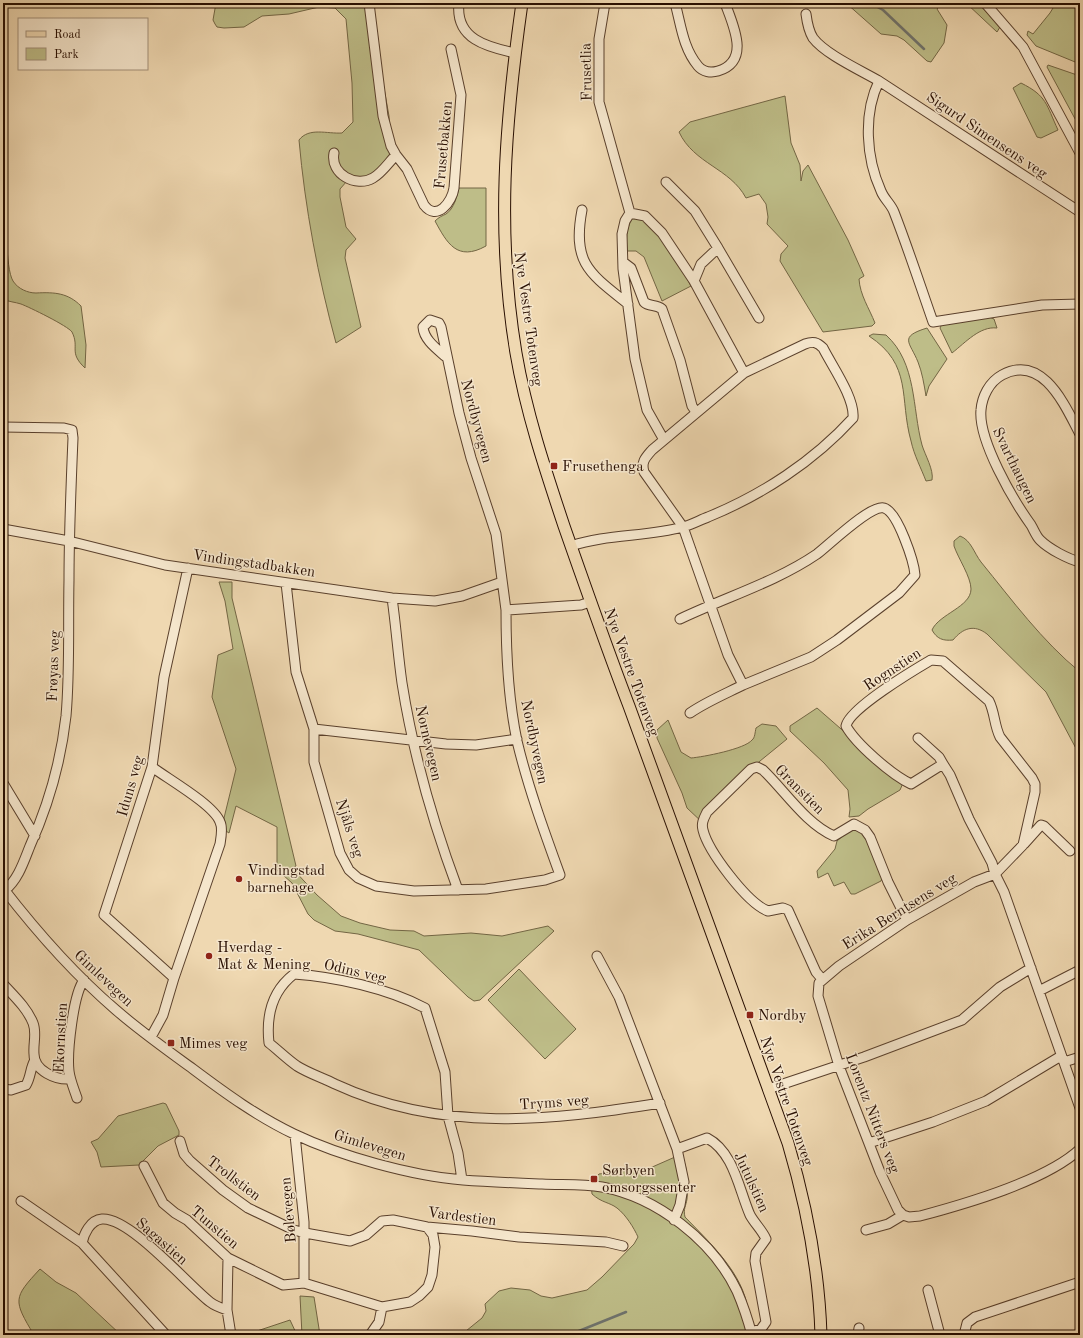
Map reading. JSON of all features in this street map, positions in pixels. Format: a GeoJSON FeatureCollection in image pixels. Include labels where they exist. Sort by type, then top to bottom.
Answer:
{"type":"FeatureCollection","features":[{"type":"Feature","properties":{"kind":"main road","name":"Nye Vestre Totenveg"},"geometry":{"type":"LineString","coordinates":[[522,3],[507,119],[503,198],[504,249],[508,288],[516,352],[525,397],[541,456],[590,602],[788,1143],[810,1225],[817,1274],[821,1335]]}},
{"type":"Feature","properties":{"kind":"street","name":"Frusetbakken"},"geometry":{"type":"LineString","coordinates":[[369,3],[383,116],[391,146],[407,169],[427,208],[433,211],[439,210],[450,202],[454,188],[461,95],[451,49]]}},
{"type":"Feature","properties":{"kind":"street"},"geometry":{"type":"LineString","coordinates":[[459,3],[460,22],[475,40],[496,49],[515,53]]}},
{"type":"Feature","properties":{"kind":"street","name":"Frusetlia"},"geometry":{"type":"LineString","coordinates":[[605,3],[599,39],[599,102],[630,213]]}},
{"type":"Feature","properties":{"kind":"street"},"geometry":{"type":"LineString","coordinates":[[675,3],[685,45],[699,67],[709,72],[718,71],[729,65],[735,59],[737,51],[737,40],[725,3]]}},
{"type":"Feature","properties":{"kind":"street"},"geometry":{"type":"LineString","coordinates":[[985,3],[1023,47],[1080,153]]}},
{"type":"Feature","properties":{"kind":"street","name":"Sigurd Simensens veg"},"geometry":{"type":"LineString","coordinates":[[806,14],[808,29],[819,45],[827,51],[879,81],[1080,212]]}},
{"type":"Feature","properties":{"kind":"street"},"geometry":{"type":"LineString","coordinates":[[879,81],[869,106],[871,159],[881,192],[894,209],[933,322],[1042,305],[1080,304]]}},
{"type":"Feature","properties":{"kind":"street"},"geometry":{"type":"LineString","coordinates":[[334,154],[333,159],[335,166],[342,176],[350,180],[361,181],[373,178],[396,155]]}},
{"type":"Feature","properties":{"kind":"street"},"geometry":{"type":"LineString","coordinates":[[666,182],[695,211],[759,318]]}},
{"type":"Feature","properties":{"kind":"street"},"geometry":{"type":"LineString","coordinates":[[582,210],[579,245],[586,265],[593,275],[628,304]]}},
{"type":"Feature","properties":{"kind":"street"},"geometry":{"type":"LineString","coordinates":[[664,440],[647,410],[635,359],[623,262],[622,234],[625,221],[630,213],[645,216],[652,222],[675,251],[694,280],[744,373]]}},
{"type":"Feature","properties":{"kind":"street"},"geometry":{"type":"LineString","coordinates":[[694,280],[701,264],[718,248]]}},
{"type":"Feature","properties":{"kind":"street"},"geometry":{"type":"LineString","coordinates":[[623,262],[630,268],[644,302],[647,305],[655,305],[662,309],[680,360],[692,406],[696,412]]}},
{"type":"Feature","properties":{"kind":"street"},"geometry":{"type":"LineString","coordinates":[[571,546],[599,538],[656,532],[683,527],[731,508],[775,482],[824,446],[853,418],[854,411],[823,348],[818,343],[812,341],[744,373],[696,412],[643,460],[642,466],[649,480],[683,527],[728,655],[743,685]]}},
{"type":"Feature","properties":{"kind":"street","name":"Nordbyvegen"},"geometry":{"type":"LineString","coordinates":[[446,357],[471,458],[496,534],[506,610],[508,670],[517,739],[534,803],[560,875]]}},
{"type":"Feature","properties":{"kind":"street","name":"Svarthaugen"},"geometry":{"type":"LineString","coordinates":[[1080,434],[1057,394],[1047,382],[1034,373],[1021,370],[1005,373],[994,381],[985,393],[981,409],[983,432],[1000,472],[1022,512],[1040,540],[1080,562]]}},
{"type":"Feature","properties":{"kind":"street","name":"Frøyas veg"},"geometry":{"type":"LineString","coordinates":[[3,427],[64,428],[72,430],[69,541],[69,668],[66,717],[56,768],[44,815],[19,871],[10,886],[4,889]]}},
{"type":"Feature","properties":{"kind":"street"},"geometry":{"type":"LineString","coordinates":[[680,619],[710,604],[779,576],[817,554],[875,509],[884,508],[889,512],[901,532],[915,568],[915,575],[899,593],[837,640],[811,656],[743,685],[717,699],[704,703],[690,713]]}},
{"type":"Feature","properties":{"kind":"street","name":"Vindingstadbakken"},"geometry":{"type":"LineString","coordinates":[[3,529],[69,541],[165,565],[392,598],[435,601],[462,596],[502,582]]}},
{"type":"Feature","properties":{"kind":"street","name":"Iduns veg"},"geometry":{"type":"LineString","coordinates":[[174,978],[104,915],[152,767],[164,677],[188,568]]}},
{"type":"Feature","properties":{"kind":"street","name":"Njåls veg"},"geometry":{"type":"LineString","coordinates":[[286,583],[296,672],[314,729],[314,762],[340,853],[348,870],[358,878],[376,886],[414,891],[494,888],[545,880],[560,875]]}},
{"type":"Feature","properties":{"kind":"street","name":"Nornevegen"},"geometry":{"type":"LineString","coordinates":[[392,598],[402,682],[413,740],[436,829],[458,890]]}},
{"type":"Feature","properties":{"kind":"street"},"geometry":{"type":"LineString","coordinates":[[506,610],[581,605],[590,602]]}},
{"type":"Feature","properties":{"kind":"street","name":"Rognstien"},"geometry":{"type":"LineString","coordinates":[[943,764],[911,784],[893,773],[856,738],[846,726],[847,720],[859,708],[922,665],[936,659],[943,661],[989,701],[993,710],[996,730],[1035,784],[1023,845]]}},
{"type":"Feature","properties":{"kind":"street"},"geometry":{"type":"LineString","coordinates":[[314,729],[413,740],[476,745],[517,739]]}},
{"type":"Feature","properties":{"kind":"street"},"geometry":{"type":"LineString","coordinates":[[918,738],[939,757],[950,775],[969,819],[992,863],[1048,1014],[1080,1108]]}},
{"type":"Feature","properties":{"kind":"street"},"geometry":{"type":"LineString","coordinates":[[151,1037],[163,1015],[174,978],[220,844],[221,823],[215,814],[202,802],[152,767]]}},
{"type":"Feature","properties":{"kind":"street","name":"Granstien"},"geometry":{"type":"LineString","coordinates":[[822,979],[816,972],[788,910],[783,908],[768,911],[755,903],[727,873],[703,830],[702,821],[707,812],[751,769],[757,767],[763,770],[800,810],[828,833],[834,836],[854,824],[865,830],[870,837],[888,882],[906,920]]}},
{"type":"Feature","properties":{"kind":"street"},"geometry":{"type":"LineString","coordinates":[[3,783],[35,836]]}},
{"type":"Feature","properties":{"kind":"street"},"geometry":{"type":"LineString","coordinates":[[995,874],[1041,825],[1044,826],[1070,851]]}},
{"type":"Feature","properties":{"kind":"street","name":"Erika Berntsens veg"},"geometry":{"type":"LineString","coordinates":[[822,979],[906,920],[974,882],[995,874]]}},
{"type":"Feature","properties":{"kind":"street","name":"Gimlevegen"},"geometry":{"type":"LineString","coordinates":[[4,889],[36,930],[116,1011],[203,1077],[257,1114],[295,1135],[350,1155],[387,1166],[462,1180],[602,1188],[636,1198],[674,1220],[705,1246],[728,1275],[737,1291],[751,1333]]}},
{"type":"Feature","properties":{"kind":"street"},"geometry":{"type":"LineString","coordinates":[[597,956],[619,997],[677,1149],[684,1182],[680,1204],[674,1220]]}},
{"type":"Feature","properties":{"kind":"street"},"geometry":{"type":"LineString","coordinates":[[768,1089],[839,1066],[962,1020],[1000,987],[1031,968]]}},
{"type":"Feature","properties":{"kind":"street"},"geometry":{"type":"LineString","coordinates":[[1039,990],[1080,970]]}},
{"type":"Feature","properties":{"kind":"street","name":"Odins veg"},"geometry":{"type":"LineString","coordinates":[[448,1116],[391,1104],[354,1092],[298,1066],[269,1043],[269,1014],[275,994],[284,981],[294,974],[313,976],[379,990],[406,998],[425,1008],[445,1072],[448,1116],[458,1153],[462,1180]]}},
{"type":"Feature","properties":{"kind":"street","name":"Lorentz Nitters veg"},"geometry":{"type":"LineString","coordinates":[[822,979],[819,983],[818,996],[839,1066],[880,1172],[898,1210],[903,1215]]}},
{"type":"Feature","properties":{"kind":"street","name":"Ekornstien"},"geometry":{"type":"LineString","coordinates":[[77,1098],[70,1079],[69,1058],[73,1009],[77,994],[84,980]]}},
{"type":"Feature","properties":{"kind":"street"},"geometry":{"type":"LineString","coordinates":[[3,984],[24,1007],[33,1023],[35,1029],[35,1060],[53,1077],[62,1080],[70,1079]]}},
{"type":"Feature","properties":{"kind":"street"},"geometry":{"type":"LineString","coordinates":[[869,1143],[933,1122],[986,1101],[1063,1059],[1080,1057]]}},
{"type":"Feature","properties":{"kind":"street"},"geometry":{"type":"LineString","coordinates":[[3,1089],[11,1090],[26,1085],[31,1074],[31,1065],[35,1060]]}},
{"type":"Feature","properties":{"kind":"street","name":"Tryms veg"},"geometry":{"type":"LineString","coordinates":[[448,1116],[491,1120],[550,1118],[600,1113],[660,1103]]}},
{"type":"Feature","properties":{"kind":"street","name":"Bølevegen"},"geometry":{"type":"LineString","coordinates":[[295,1135],[305,1233],[304,1283]]}},
{"type":"Feature","properties":{"kind":"street","name":"Jutulstien"},"geometry":{"type":"LineString","coordinates":[[677,1149],[707,1138],[713,1141],[726,1157],[733,1169],[751,1216],[766,1239],[756,1253],[755,1261],[766,1322],[761,1329],[751,1333]]}},
{"type":"Feature","properties":{"kind":"street","name":"Trollstien"},"geometry":{"type":"LineString","coordinates":[[180,1141],[184,1154],[190,1161],[223,1190],[248,1208],[294,1230],[305,1233]]}},
{"type":"Feature","properties":{"kind":"street"},"geometry":{"type":"LineString","coordinates":[[866,1230],[888,1224],[903,1215],[909,1217],[920,1216],[986,1196],[1030,1179],[1054,1166],[1080,1149]]}},
{"type":"Feature","properties":{"kind":"street","name":"Tunstien"},"geometry":{"type":"LineString","coordinates":[[144,1166],[152,1185],[163,1203],[175,1213],[187,1220],[228,1258],[283,1285],[304,1283],[382,1307],[410,1302],[420,1296],[428,1286],[432,1275],[436,1247],[433,1235],[427,1227]]}},
{"type":"Feature","properties":{"kind":"street"},"geometry":{"type":"LineString","coordinates":[[21,1201],[82,1243],[166,1335]]}},
{"type":"Feature","properties":{"kind":"street","name":"Sagastien"},"geometry":{"type":"LineString","coordinates":[[82,1243],[90,1226],[102,1219],[115,1222],[142,1239],[209,1302],[227,1310]]}},
{"type":"Feature","properties":{"kind":"street","name":"Vardestien"},"geometry":{"type":"LineString","coordinates":[[305,1233],[350,1242],[366,1235],[382,1220],[392,1220],[427,1227],[472,1230],[518,1237],[606,1242],[623,1246]]}},
{"type":"Feature","properties":{"kind":"street"},"geometry":{"type":"LineString","coordinates":[[228,1258],[227,1310],[231,1335]]}},
{"type":"Feature","properties":{"kind":"street"},"geometry":{"type":"LineString","coordinates":[[964,1335],[967,1323],[975,1318],[1080,1282]]}},
{"type":"Feature","properties":{"kind":"street"},"geometry":{"type":"LineString","coordinates":[[928,1290],[940,1335]]}},
{"type":"Feature","properties":{"kind":"street"},"geometry":{"type":"LineString","coordinates":[[370,1335],[379,1322],[382,1307]]}},
{"type":"Feature","properties":{"kind":"green space"},"geometry":{"type":"Polygon","coordinates":[[[216,3],[373,3],[380,66],[389,116],[390,132],[394,147],[383,175],[347,181],[340,189],[340,197],[346,227],[356,239],[346,250],[345,258],[361,327],[336,343],[323,293],[313,242],[299,140],[303,136],[313,132],[342,133],[353,122],[352,83],[346,19],[335,8],[319,7],[289,14],[262,16],[244,27],[224,28],[217,27],[213,20],[216,3]]]}},
{"type":"Feature","properties":{"kind":"green space"},"geometry":{"type":"Polygon","coordinates":[[[846,3],[942,3],[937,9],[947,25],[944,43],[931,62],[927,61],[904,40],[897,36],[881,34],[846,3]]]}},
{"type":"Feature","properties":{"kind":"green space"},"geometry":{"type":"Polygon","coordinates":[[[966,3],[978,3],[1000,27],[997,32],[966,3]]]}},
{"type":"Feature","properties":{"kind":"green space"},"geometry":{"type":"Polygon","coordinates":[[[1056,3],[1080,3],[1080,64],[1036,46],[1027,35],[1028,31],[1033,34],[1056,3]]]}},
{"type":"Feature","properties":{"kind":"green space"},"geometry":{"type":"Polygon","coordinates":[[[1048,65],[1080,76],[1080,128],[1047,67],[1048,65]]]}},
{"type":"Feature","properties":{"kind":"green space"},"geometry":{"type":"Polygon","coordinates":[[[1021,83],[1036,92],[1045,102],[1058,130],[1041,138],[1037,137],[1013,88],[1021,83]]]}},
{"type":"Feature","properties":{"kind":"green space"},"geometry":{"type":"Polygon","coordinates":[[[785,96],[791,143],[800,165],[801,181],[803,171],[808,165],[848,240],[864,276],[859,279],[863,296],[875,323],[872,326],[823,332],[780,261],[781,254],[788,246],[767,224],[768,217],[766,204],[759,194],[746,198],[739,188],[722,172],[694,152],[679,132],[690,122],[785,96]]]}},
{"type":"Feature","properties":{"kind":"green space"},"geometry":{"type":"Polygon","coordinates":[[[459,188],[486,188],[486,246],[467,252],[454,248],[444,236],[435,221],[449,212],[455,202],[459,188]]]}},
{"type":"Feature","properties":{"kind":"green space"},"geometry":{"type":"Polygon","coordinates":[[[3,193],[7,253],[10,274],[13,281],[20,288],[27,291],[33,293],[61,294],[71,298],[81,306],[86,345],[85,368],[77,358],[74,337],[69,329],[21,304],[3,299],[3,193]]]}},
{"type":"Feature","properties":{"kind":"green space"},"geometry":{"type":"Polygon","coordinates":[[[639,218],[656,230],[670,247],[691,286],[662,301],[644,257],[636,251],[627,251],[629,227],[632,219],[639,218]]]}},
{"type":"Feature","properties":{"kind":"green space"},"geometry":{"type":"Polygon","coordinates":[[[989,317],[994,319],[997,328],[991,328],[979,332],[952,353],[940,328],[942,324],[989,317]]]}},
{"type":"Feature","properties":{"kind":"green space"},"geometry":{"type":"Polygon","coordinates":[[[927,328],[947,359],[929,386],[926,396],[923,378],[910,345],[909,337],[918,331],[927,328]]]}},
{"type":"Feature","properties":{"kind":"green space"},"geometry":{"type":"Polygon","coordinates":[[[873,334],[886,335],[896,346],[903,359],[912,387],[922,445],[931,467],[932,480],[926,481],[912,446],[902,383],[898,371],[892,359],[883,347],[869,336],[873,334]]]}},
{"type":"Feature","properties":{"kind":"green space"},"geometry":{"type":"Polygon","coordinates":[[[960,536],[967,540],[981,562],[1040,634],[1080,672],[1080,756],[1046,692],[987,634],[973,628],[965,630],[953,640],[946,640],[938,637],[932,630],[941,619],[961,606],[970,595],[971,589],[969,579],[954,546],[954,541],[960,536]]]}},
{"type":"Feature","properties":{"kind":"green space"},"geometry":{"type":"Polygon","coordinates":[[[219,582],[232,582],[232,598],[296,866],[292,868],[317,895],[341,916],[360,923],[390,930],[414,931],[424,936],[471,933],[502,936],[548,926],[554,931],[480,1000],[474,1001],[468,997],[419,950],[358,934],[335,931],[314,920],[308,914],[292,883],[283,875],[289,868],[277,871],[277,827],[236,806],[229,833],[226,831],[224,818],[236,769],[212,697],[218,655],[233,649],[225,601],[219,582]]]}},
{"type":"Feature","properties":{"kind":"green space"},"geometry":{"type":"Polygon","coordinates":[[[817,708],[903,783],[900,790],[859,816],[849,817],[850,809],[848,790],[824,763],[790,731],[790,726],[817,708]]]}},
{"type":"Feature","properties":{"kind":"green space"},"geometry":{"type":"Polygon","coordinates":[[[668,720],[681,752],[691,758],[723,752],[748,743],[754,738],[756,728],[762,724],[776,726],[787,739],[749,770],[717,804],[704,824],[687,808],[682,793],[657,738],[657,730],[668,720]]]}},
{"type":"Feature","properties":{"kind":"green space"},"geometry":{"type":"Polygon","coordinates":[[[852,828],[858,828],[865,834],[883,876],[881,881],[855,894],[851,894],[844,882],[834,886],[828,873],[818,878],[817,871],[835,849],[837,841],[852,828]]]}},
{"type":"Feature","properties":{"kind":"green space"},"geometry":{"type":"Polygon","coordinates":[[[519,969],[576,1029],[545,1059],[488,1000],[519,969]]]}},
{"type":"Feature","properties":{"kind":"green space"},"geometry":{"type":"Polygon","coordinates":[[[163,1103],[166,1104],[179,1131],[179,1135],[158,1146],[139,1165],[101,1167],[97,1152],[91,1142],[98,1139],[118,1116],[163,1103]]]}},
{"type":"Feature","properties":{"kind":"green space"},"geometry":{"type":"Polygon","coordinates":[[[675,1157],[682,1158],[686,1171],[687,1201],[684,1210],[685,1217],[715,1248],[740,1284],[745,1296],[748,1310],[749,1335],[461,1335],[482,1318],[486,1311],[485,1304],[499,1291],[511,1288],[530,1290],[541,1296],[552,1298],[587,1290],[602,1277],[634,1244],[638,1237],[624,1214],[614,1206],[592,1194],[591,1183],[599,1174],[650,1168],[675,1157]]]}},
{"type":"Feature","properties":{"kind":"green space"},"geometry":{"type":"Polygon","coordinates":[[[40,1269],[56,1282],[76,1293],[121,1335],[34,1335],[22,1314],[19,1300],[25,1287],[40,1269]]]}},
{"type":"Feature","properties":{"kind":"green space"},"geometry":{"type":"Polygon","coordinates":[[[300,1296],[314,1297],[320,1335],[302,1335],[300,1296]]]}},
{"type":"Feature","properties":{"kind":"green space"},"geometry":{"type":"Polygon","coordinates":[[[290,1320],[297,1335],[255,1335],[254,1332],[290,1320]]]}},
{"type":"Feature","properties":{"kind":"waterway"},"geometry":{"type":"LineString","coordinates":[[870,3],[883,10],[924,49]]}},
{"type":"Feature","properties":{"kind":"waterway"},"geometry":{"type":"LineString","coordinates":[[569,1335],[626,1312]]}},
{"type":"Feature","properties":{"kind":"place","name":"Frusethenga"},"geometry":{"type":"Point","coordinates":[554,466]}},
{"type":"Feature","properties":{"kind":"place","name":"Vindingstad barnehage"},"geometry":{"type":"Point","coordinates":[239,879]}},
{"type":"Feature","properties":{"kind":"place","name":"Hverdag - Mat & Mening"},"geometry":{"type":"Point","coordinates":[209,956]}},
{"type":"Feature","properties":{"kind":"place","name":"Nordby"},"geometry":{"type":"Point","coordinates":[750,1015]}},
{"type":"Feature","properties":{"kind":"place","name":"Mimes veg"},"geometry":{"type":"Point","coordinates":[171,1043]}},
{"type":"Feature","properties":{"kind":"place","name":"Sørbyen omsorgssenter"},"geometry":{"type":"Point","coordinates":[594,1179]}}]}
